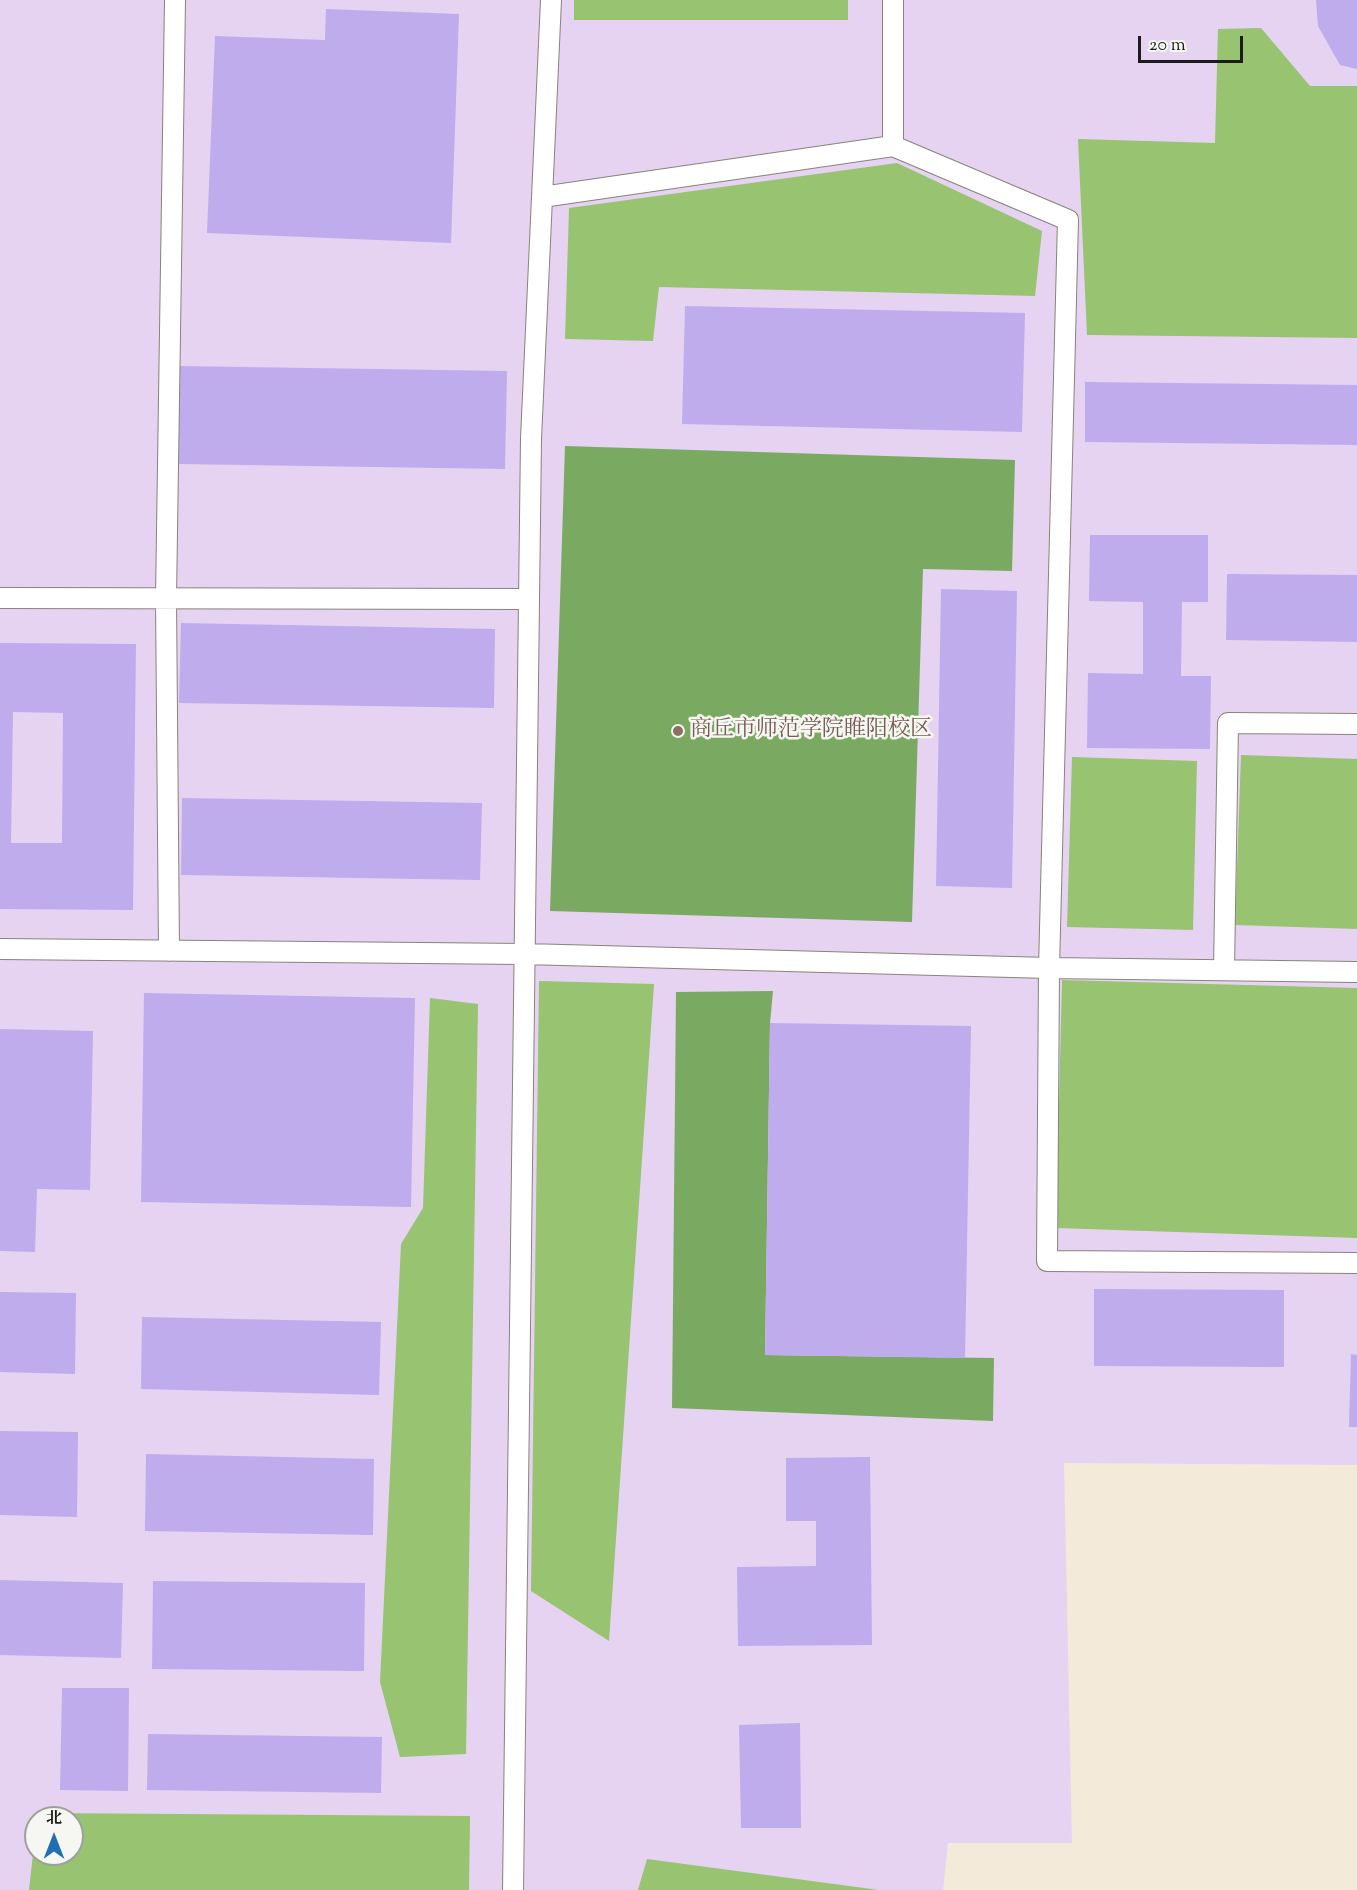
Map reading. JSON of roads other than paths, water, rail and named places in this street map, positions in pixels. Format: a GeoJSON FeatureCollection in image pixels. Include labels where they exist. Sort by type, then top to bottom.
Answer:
{"type":"FeatureCollection","features":[{"type":"Feature","properties":{"kind":"lane"},"geometry":{"type":"LineString","coordinates":[[169,951],[166,598],[175,0]]}},
{"type":"Feature","properties":{"kind":"lane"},"geometry":{"type":"LineString","coordinates":[[513,1890],[531,439],[551,0]]}},
{"type":"Feature","properties":{"kind":"lane"},"geometry":{"type":"LineString","coordinates":[[893,0],[893,146]]}},
{"type":"Feature","properties":{"kind":"lane"},"geometry":{"type":"LineString","coordinates":[[542,197],[893,146],[1068,220],[1049,968],[1047,1261],[1357,1263]]}},
{"type":"Feature","properties":{"kind":"lane"},"geometry":{"type":"LineString","coordinates":[[0,598],[529,599]]}},
{"type":"Feature","properties":{"kind":"lane"},"geometry":{"type":"LineString","coordinates":[[1224,970],[1228,723],[1357,724]]}},
{"type":"Feature","properties":{"kind":"lane"},"geometry":{"type":"LineString","coordinates":[[0,949],[525,954],[1049,968],[1357,972]]}},
{"type":"Feature","properties":{"kind":"place","name":"商丘市师范学院睢阳校区"},"geometry":{"type":"Point","coordinates":[678,731]}}]}
